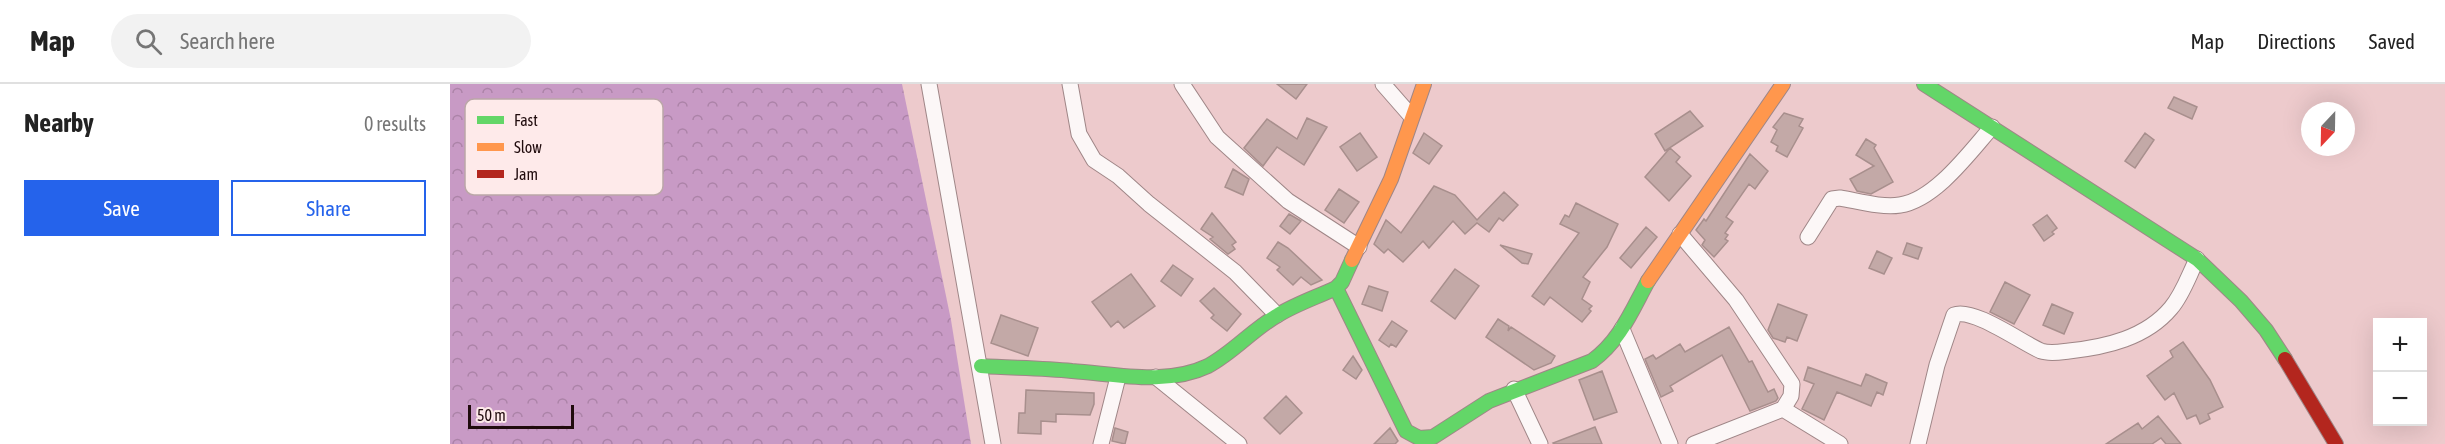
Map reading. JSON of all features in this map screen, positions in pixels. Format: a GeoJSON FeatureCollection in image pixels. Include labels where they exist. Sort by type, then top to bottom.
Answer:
{"type":"FeatureCollection","features":[{"type":"Feature","properties":{"kind":"street"},"geometry":{"type":"LineString","coordinates":[[929,84],[981,366],[993,444]]}},
{"type":"Feature","properties":{"kind":"street"},"geometry":{"type":"LineString","coordinates":[[1070,84],[1079,134],[1094,160],[1118,176],[1149,204],[1235,272],[1277,315]]}},
{"type":"Feature","properties":{"kind":"street"},"geometry":{"type":"LineString","coordinates":[[1182,84],[1217,137],[1225,145],[1288,201],[1359,247]]}},
{"type":"Feature","properties":{"kind":"street"},"geometry":{"type":"LineString","coordinates":[[1383,84],[1411,116]]}},
{"type":"Feature","properties":{"kind":"street"},"geometry":{"type":"LineString","coordinates":[[981,366],[1074,371],[1118,377],[1156,377],[1187,373],[1207,366],[1260,332],[1277,315],[1336,288],[1342,282],[1391,179],[1424,84]]}},
{"type":"Feature","properties":{"kind":"street"},"geometry":{"type":"LineString","coordinates":[[1924,84],[2106,203],[2197,259],[2241,301],[2266,330],[2311,399],[2336,444]]}},
{"type":"Feature","properties":{"kind":"street"},"geometry":{"type":"LineString","coordinates":[[1336,288],[1394,411],[1409,434],[1424,439],[1433,438],[1472,411],[1514,389],[1592,361],[1603,352],[1622,329],[1652,274],[1778,86]]}},
{"type":"Feature","properties":{"kind":"street"},"geometry":{"type":"LineString","coordinates":[[1808,237],[1832,199],[1840,198],[1898,206],[1924,195],[1948,176],[1992,127]]}},
{"type":"Feature","properties":{"kind":"street"},"geometry":{"type":"LineString","coordinates":[[1680,234],[1736,300],[1792,384],[1791,396],[1784,409],[1694,444]]}},
{"type":"Feature","properties":{"kind":"street"},"geometry":{"type":"LineString","coordinates":[[1918,444],[1937,365],[1954,315],[1964,313],[2047,352],[2088,349],[2118,343],[2152,325],[2171,308],[2197,259]]}},
{"type":"Feature","properties":{"kind":"street"},"geometry":{"type":"LineString","coordinates":[[1622,329],[1670,444]]}},
{"type":"Feature","properties":{"kind":"street"},"geometry":{"type":"LineString","coordinates":[[1101,444],[1118,377]]}},
{"type":"Feature","properties":{"kind":"street"},"geometry":{"type":"LineString","coordinates":[[1156,377],[1239,444]]}},
{"type":"Feature","properties":{"kind":"street"},"geometry":{"type":"LineString","coordinates":[[1514,389],[1535,441]]}},
{"type":"Feature","properties":{"kind":"street"},"geometry":{"type":"LineString","coordinates":[[1784,409],[1840,444]]}},
{"type":"Feature","properties":{"kind":"green space"},"geometry":{"type":"Polygon","coordinates":[[[450,84],[902,84],[951,320],[971,444],[450,444],[450,84]]]}},
{"type":"Feature","properties":{"kind":"building"},"geometry":{"type":"Polygon","coordinates":[[[1277,84],[1307,84],[1296,99],[1277,84]]]}},
{"type":"Feature","properties":{"kind":"building"},"geometry":{"type":"Polygon","coordinates":[[[2174,97],[2197,107],[2192,119],[2168,108],[2174,97]]]}},
{"type":"Feature","properties":{"kind":"building"},"geometry":{"type":"Polygon","coordinates":[[[1690,111],[1703,126],[1665,151],[1655,134],[1690,111]]]}},
{"type":"Feature","properties":{"kind":"building"},"geometry":{"type":"Polygon","coordinates":[[[1784,113],[1803,119],[1799,126],[1803,128],[1787,157],[1776,151],[1778,146],[1771,142],[1777,130],[1773,127],[1784,113]]]}},
{"type":"Feature","properties":{"kind":"building"},"geometry":{"type":"Polygon","coordinates":[[[1307,118],[1327,127],[1304,165],[1277,147],[1263,166],[1244,148],[1267,119],[1297,139],[1307,118]]]}},
{"type":"Feature","properties":{"kind":"building"},"geometry":{"type":"Polygon","coordinates":[[[1360,133],[1377,157],[1357,171],[1340,147],[1360,133]]]}},
{"type":"Feature","properties":{"kind":"building"},"geometry":{"type":"Polygon","coordinates":[[[1424,133],[1442,146],[1429,164],[1413,153],[1424,133]]]}},
{"type":"Feature","properties":{"kind":"building"},"geometry":{"type":"Polygon","coordinates":[[[2145,133],[2154,140],[2135,168],[2125,161],[2145,133]]]}},
{"type":"Feature","properties":{"kind":"building"},"geometry":{"type":"Polygon","coordinates":[[[1866,139],[1876,145],[1874,148],[1893,182],[1871,194],[1857,191],[1850,179],[1874,166],[1856,155],[1866,139]]]}},
{"type":"Feature","properties":{"kind":"building"},"geometry":{"type":"Polygon","coordinates":[[[1670,148],[1680,157],[1676,162],[1691,176],[1669,201],[1645,177],[1670,148]]]}},
{"type":"Feature","properties":{"kind":"building"},"geometry":{"type":"Polygon","coordinates":[[[1750,154],[1768,171],[1755,189],[1749,184],[1726,217],[1733,222],[1725,233],[1728,235],[1725,239],[1728,241],[1714,257],[1702,245],[1705,240],[1696,230],[1704,219],[1706,221],[1750,154]]]}},
{"type":"Feature","properties":{"kind":"building"},"geometry":{"type":"Polygon","coordinates":[[[1233,169],[1249,179],[1243,195],[1225,187],[1233,169]]]}},
{"type":"Feature","properties":{"kind":"building"},"geometry":{"type":"Polygon","coordinates":[[[1434,186],[1455,195],[1477,220],[1504,192],[1518,205],[1503,221],[1499,218],[1489,232],[1477,223],[1465,234],[1453,221],[1429,248],[1423,241],[1403,262],[1388,249],[1384,253],[1374,244],[1386,220],[1401,233],[1434,186]]]}},
{"type":"Feature","properties":{"kind":"building"},"geometry":{"type":"Polygon","coordinates":[[[1339,189],[1359,202],[1344,223],[1325,210],[1339,189]]]}},
{"type":"Feature","properties":{"kind":"building"},"geometry":{"type":"Polygon","coordinates":[[[1576,203],[1618,224],[1607,247],[1583,277],[1590,282],[1582,299],[1592,306],[1589,309],[1591,311],[1582,322],[1550,297],[1544,305],[1532,296],[1579,233],[1560,224],[1565,215],[1569,217],[1576,203]]]}},
{"type":"Feature","properties":{"kind":"building"},"geometry":{"type":"Polygon","coordinates":[[[1212,213],[1236,242],[1232,245],[1235,249],[1228,254],[1210,239],[1213,237],[1201,229],[1212,213]]]}},
{"type":"Feature","properties":{"kind":"building"},"geometry":{"type":"Polygon","coordinates":[[[1289,214],[1301,221],[1290,234],[1280,226],[1289,214]]]}},
{"type":"Feature","properties":{"kind":"building"},"geometry":{"type":"Polygon","coordinates":[[[2047,215],[2057,228],[2052,232],[2054,234],[2044,241],[2033,225],[2047,215]]]}},
{"type":"Feature","properties":{"kind":"building"},"geometry":{"type":"Polygon","coordinates":[[[1646,227],[1657,237],[1631,268],[1620,258],[1646,227]]]}},
{"type":"Feature","properties":{"kind":"building"},"geometry":{"type":"Polygon","coordinates":[[[1278,242],[1288,248],[1322,280],[1311,285],[1301,277],[1293,285],[1277,270],[1280,267],[1267,258],[1278,242]]]}},
{"type":"Feature","properties":{"kind":"building"},"geometry":{"type":"Polygon","coordinates":[[[1907,243],[1922,248],[1918,259],[1903,254],[1907,243]]]}},
{"type":"Feature","properties":{"kind":"building"},"geometry":{"type":"Polygon","coordinates":[[[1500,245],[1532,254],[1528,264],[1522,263],[1500,245]]]}},
{"type":"Feature","properties":{"kind":"building"},"geometry":{"type":"Polygon","coordinates":[[[1877,251],[1892,258],[1884,274],[1869,268],[1877,251]]]}},
{"type":"Feature","properties":{"kind":"building"},"geometry":{"type":"Polygon","coordinates":[[[1173,265],[1193,279],[1181,296],[1161,281],[1173,265]]]}},
{"type":"Feature","properties":{"kind":"building"},"geometry":{"type":"Polygon","coordinates":[[[1455,269],[1479,286],[1455,319],[1431,301],[1455,269]]]}},
{"type":"Feature","properties":{"kind":"building"},"geometry":{"type":"Polygon","coordinates":[[[1131,274],[1155,306],[1124,328],[1118,321],[1111,327],[1092,302],[1131,274]]]}},
{"type":"Feature","properties":{"kind":"building"},"geometry":{"type":"Polygon","coordinates":[[[2005,282],[2030,295],[2014,324],[1990,312],[2005,282]]]}},
{"type":"Feature","properties":{"kind":"building"},"geometry":{"type":"Polygon","coordinates":[[[1369,286],[1388,292],[1382,311],[1362,304],[1369,286]]]}},
{"type":"Feature","properties":{"kind":"building"},"geometry":{"type":"Polygon","coordinates":[[[1214,288],[1241,314],[1227,331],[1211,318],[1214,315],[1200,301],[1214,288]]]}},
{"type":"Feature","properties":{"kind":"building"},"geometry":{"type":"Polygon","coordinates":[[[1778,304],[1807,315],[1797,341],[1787,337],[1785,342],[1773,338],[1768,330],[1778,304]]]}},
{"type":"Feature","properties":{"kind":"building"},"geometry":{"type":"Polygon","coordinates":[[[2052,304],[2073,313],[2064,334],[2043,325],[2052,304]]]}},
{"type":"Feature","properties":{"kind":"building"},"geometry":{"type":"Polygon","coordinates":[[[1001,315],[1038,328],[1028,356],[991,343],[1001,315]]]}},
{"type":"Feature","properties":{"kind":"building"},"geometry":{"type":"Polygon","coordinates":[[[1498,319],[1509,326],[1508,331],[1511,327],[1555,356],[1551,363],[1534,370],[1486,337],[1498,319]]]}},
{"type":"Feature","properties":{"kind":"building"},"geometry":{"type":"Polygon","coordinates":[[[1392,321],[1407,331],[1396,347],[1391,344],[1389,347],[1379,340],[1392,321]]]}},
{"type":"Feature","properties":{"kind":"building"},"geometry":{"type":"Polygon","coordinates":[[[1729,327],[1749,362],[1752,361],[1768,392],[1774,389],[1778,398],[1776,401],[1750,411],[1722,355],[1670,386],[1673,391],[1661,397],[1645,359],[1653,355],[1656,359],[1680,344],[1685,352],[1729,327]]]}},
{"type":"Feature","properties":{"kind":"building"},"geometry":{"type":"Polygon","coordinates":[[[2183,342],[2210,380],[2223,407],[2208,414],[2210,419],[2200,424],[2196,415],[2187,419],[2174,393],[2165,400],[2147,376],[2173,357],[2170,351],[2183,342]]]}},
{"type":"Feature","properties":{"kind":"building"},"geometry":{"type":"Polygon","coordinates":[[[1353,356],[1362,370],[1356,379],[1343,370],[1353,356]]]}},
{"type":"Feature","properties":{"kind":"building"},"geometry":{"type":"Polygon","coordinates":[[[1808,367],[1861,386],[1866,374],[1887,383],[1883,395],[1877,392],[1871,406],[1837,392],[1824,420],[1802,409],[1814,384],[1804,380],[1808,367]]]}},
{"type":"Feature","properties":{"kind":"building"},"geometry":{"type":"Polygon","coordinates":[[[1602,371],[1617,412],[1594,420],[1579,380],[1602,371]]]}},
{"type":"Feature","properties":{"kind":"building"},"geometry":{"type":"Polygon","coordinates":[[[1026,390],[1094,393],[1094,404],[1090,415],[1056,414],[1056,422],[1041,421],[1041,434],[1018,433],[1019,413],[1025,413],[1026,390]]]}},
{"type":"Feature","properties":{"kind":"building"},"geometry":{"type":"Polygon","coordinates":[[[1286,396],[1302,413],[1280,434],[1264,418],[1286,396]]]}},
{"type":"Feature","properties":{"kind":"building"},"geometry":{"type":"Polygon","coordinates":[[[2158,416],[2181,444],[2166,444],[2161,438],[2152,444],[2106,444],[2138,423],[2142,429],[2158,416]]]}},
{"type":"Feature","properties":{"kind":"building"},"geometry":{"type":"Polygon","coordinates":[[[1595,427],[1602,444],[1553,443],[1595,427]]]}},
{"type":"Feature","properties":{"kind":"building"},"geometry":{"type":"Polygon","coordinates":[[[1115,428],[1128,432],[1125,444],[1112,441],[1115,428]]]}},
{"type":"Feature","properties":{"kind":"building"},"geometry":{"type":"Polygon","coordinates":[[[1390,428],[1398,441],[1395,444],[1374,444],[1390,428]]]}},
{"type":"Feature","properties":{"kind":"traffic: fast"},"geometry":{"type":"LineString","coordinates":[[1924,84],[2197,259],[2241,301],[2266,330],[2285,359]]}},
{"type":"Feature","properties":{"kind":"traffic: fast"},"geometry":{"type":"LineString","coordinates":[[981,366],[1141,377],[1175,376],[1192,372],[1208,366],[1278,315],[1336,288],[1342,282],[1352,260]]}},
{"type":"Feature","properties":{"kind":"traffic: fast"},"geometry":{"type":"LineString","coordinates":[[1336,288],[1406,431],[1419,438],[1433,437],[1489,401],[1592,361],[1618,335],[1648,281]]}},
{"type":"Feature","properties":{"kind":"traffic: slow"},"geometry":{"type":"LineString","coordinates":[[1352,260],[1391,179],[1424,84]]}},
{"type":"Feature","properties":{"kind":"traffic: slow"},"geometry":{"type":"LineString","coordinates":[[1648,281],[1783,84]]}},
{"type":"Feature","properties":{"kind":"traffic: jam"},"geometry":{"type":"LineString","coordinates":[[2285,359],[2336,444]]}}]}
